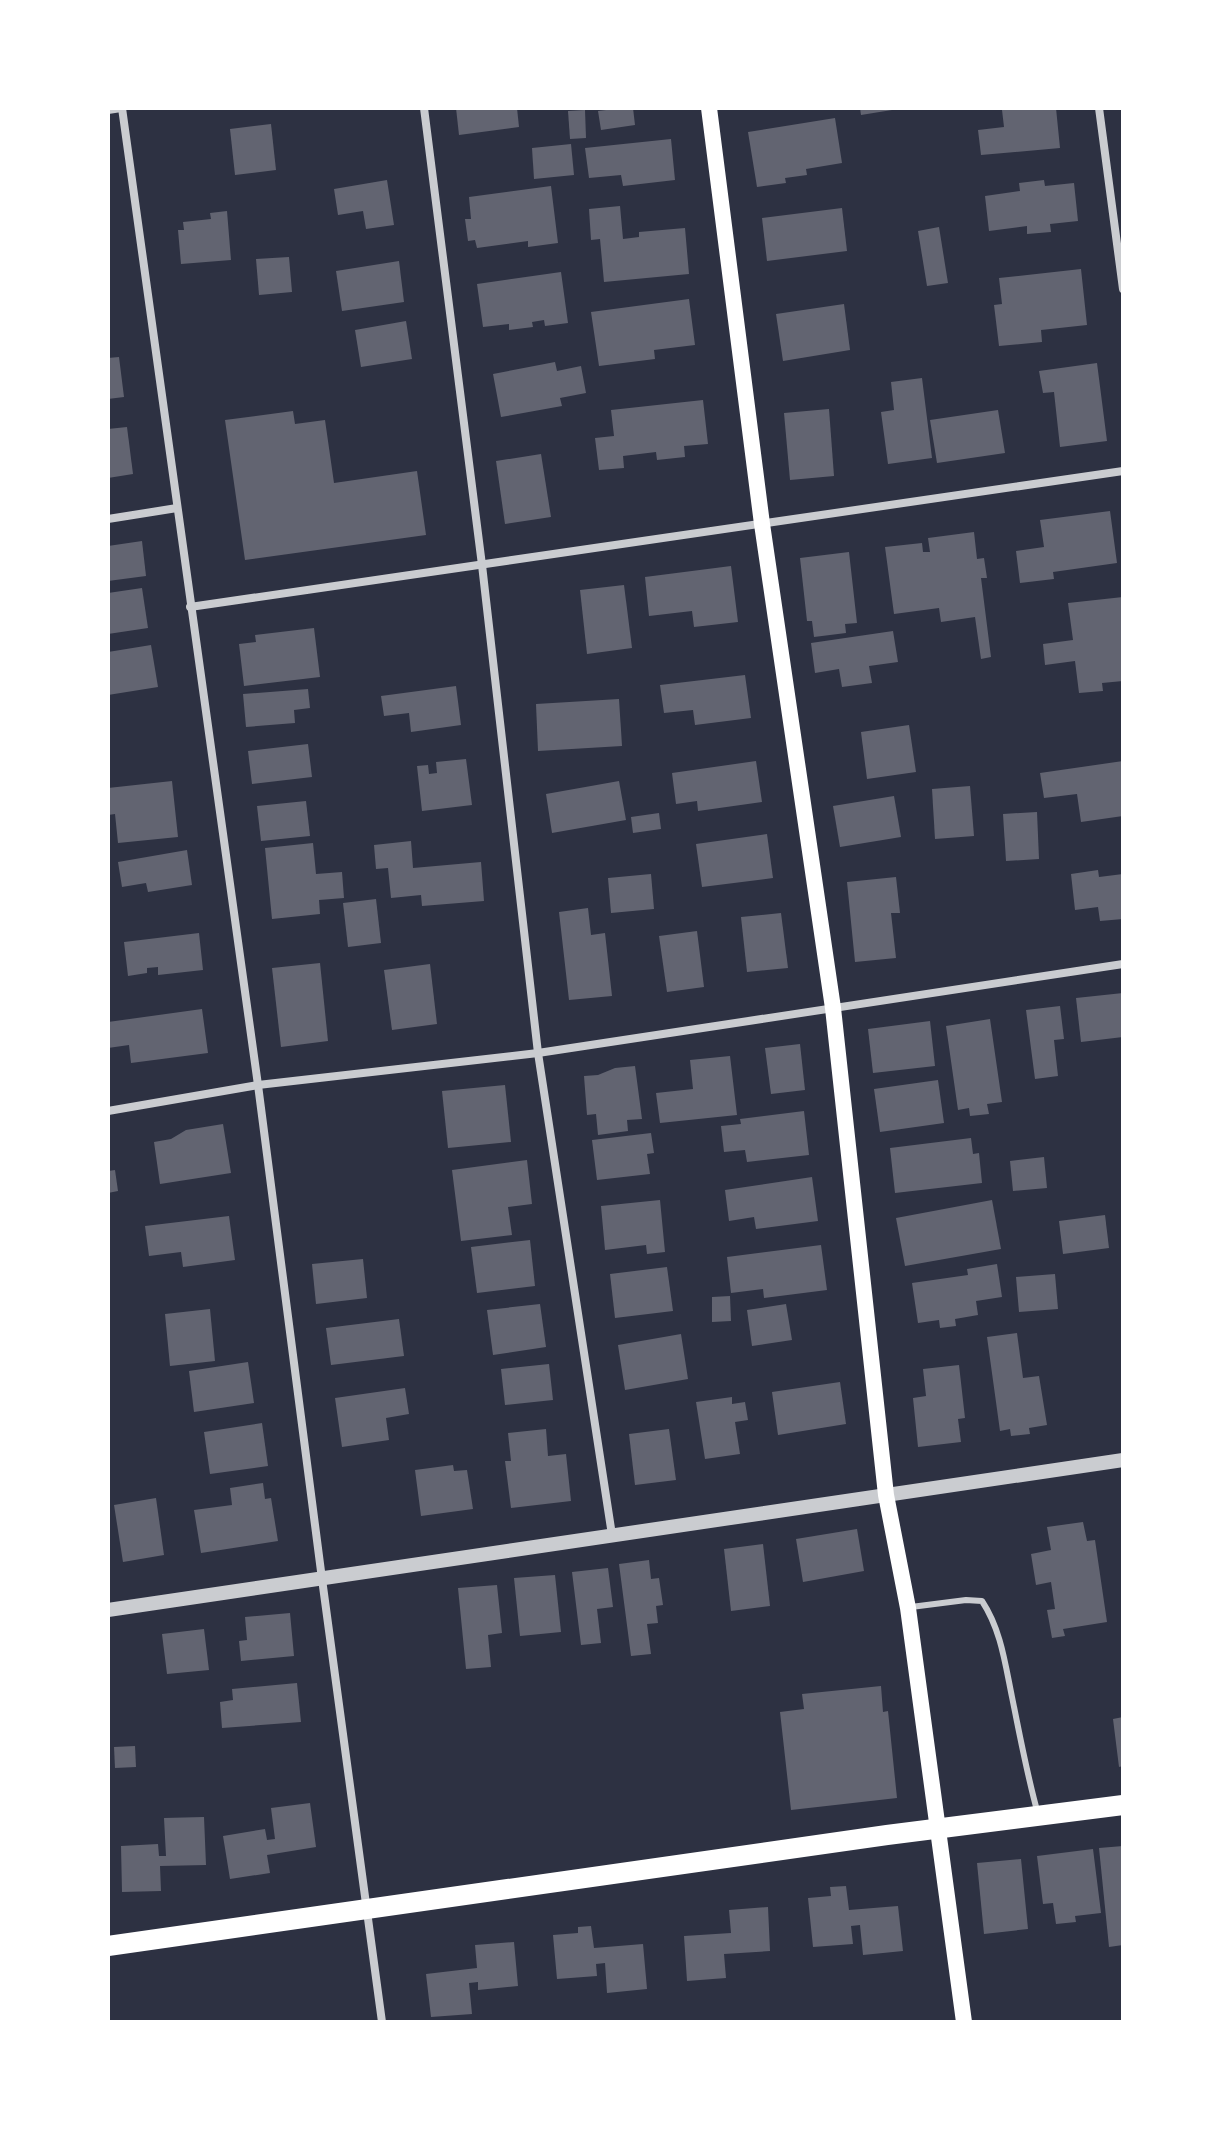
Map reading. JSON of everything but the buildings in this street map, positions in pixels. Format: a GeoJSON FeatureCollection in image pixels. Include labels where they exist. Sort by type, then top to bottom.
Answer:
{"type":"FeatureCollection","features":[{"type":"Feature","properties":{"kind":"main road"},"geometry":{"type":"LineString","coordinates":[[709,108],[762,524],[833,1008],[886,1495],[908,1608],[964,2022]]}},
{"type":"Feature","properties":{"kind":"main road"},"geometry":{"type":"LineString","coordinates":[[108,1946],[938,1828],[1123,1805]]}},
{"type":"Feature","properties":{"kind":"street"},"geometry":{"type":"LineString","coordinates":[[108,110],[121,108],[258,1085],[382,2022]]}},
{"type":"Feature","properties":{"kind":"street"},"geometry":{"type":"LineString","coordinates":[[424,108],[482,565],[538,1053],[612,1535]]}},
{"type":"Feature","properties":{"kind":"street"},"geometry":{"type":"LineString","coordinates":[[1099,108],[1123,289]]}},
{"type":"Feature","properties":{"kind":"street"},"geometry":{"type":"LineString","coordinates":[[190,607],[1123,471]]}},
{"type":"Feature","properties":{"kind":"street"},"geometry":{"type":"LineString","coordinates":[[108,519],[177,508]]}},
{"type":"Feature","properties":{"kind":"street"},"geometry":{"type":"LineString","coordinates":[[108,1111],[258,1085],[538,1053],[1123,964]]}},
{"type":"Feature","properties":{"kind":"street"},"geometry":{"type":"LineString","coordinates":[[108,1610],[1123,1460]]}},
{"type":"Feature","properties":{"kind":"lane"},"geometry":{"type":"LineString","coordinates":[[908,1608],[966,1600],[982,1601],[987,1608],[999,1637],[1027,1773],[1039,1815]]}}]}
